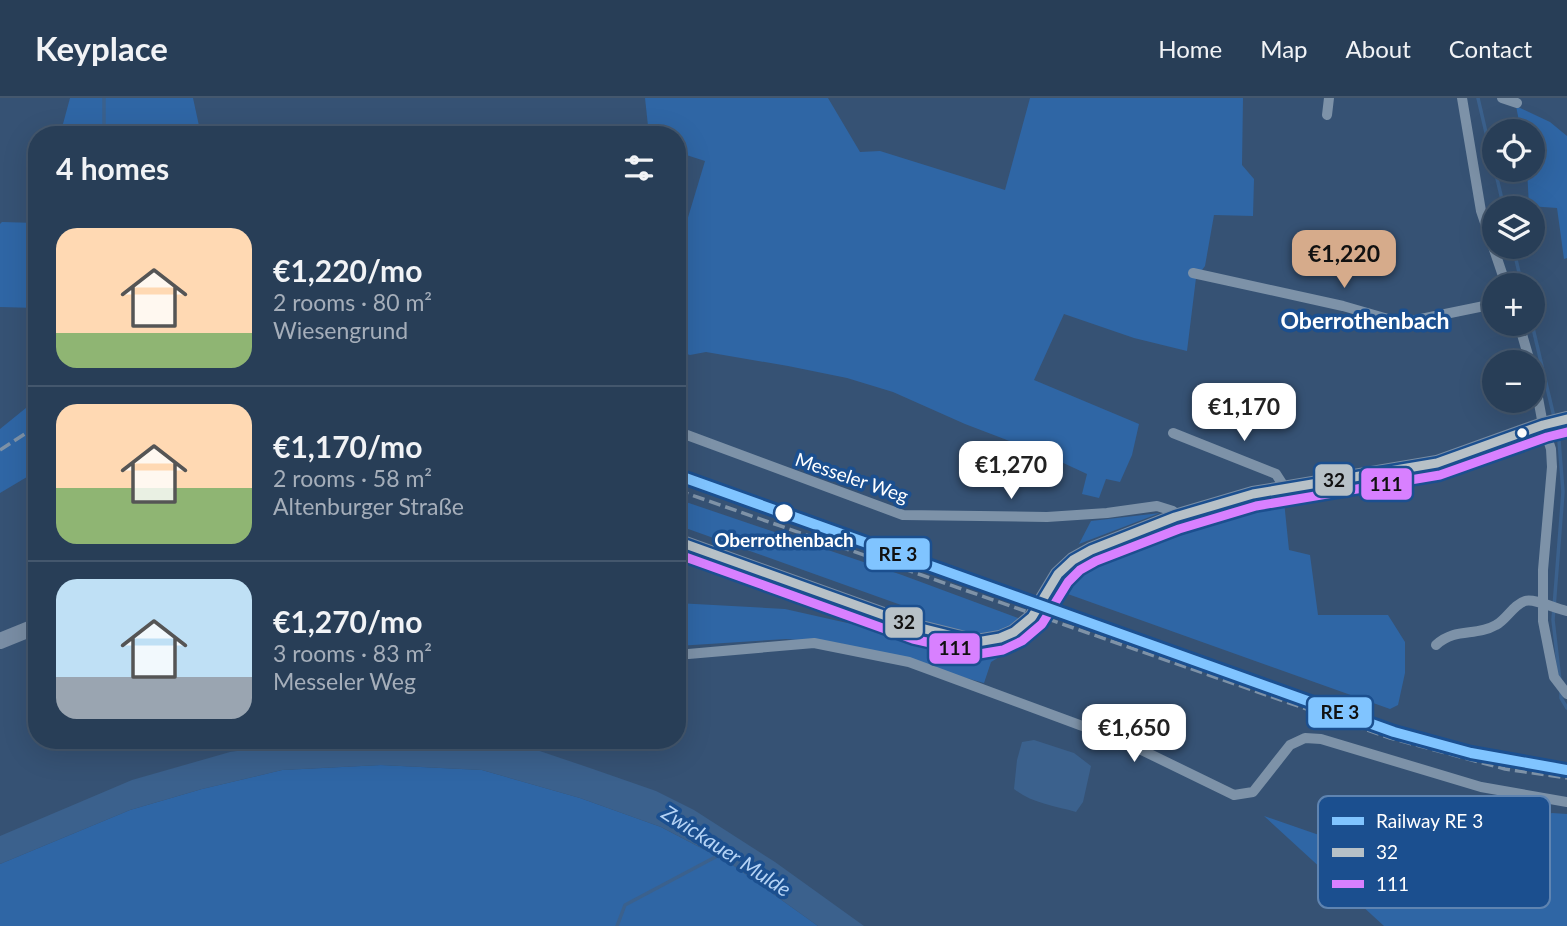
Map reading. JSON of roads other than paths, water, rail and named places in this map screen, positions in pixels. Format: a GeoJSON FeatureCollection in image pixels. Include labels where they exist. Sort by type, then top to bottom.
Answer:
{"type":"FeatureCollection","features":[{"type":"Feature","properties":{"kind":"street"},"geometry":{"type":"LineString","coordinates":[[1327,115],[1329,98]]}},
{"type":"Feature","properties":{"kind":"street"},"geometry":{"type":"LineString","coordinates":[[1462,98],[1481,211],[1502,273]]}},
{"type":"Feature","properties":{"kind":"street"},"geometry":{"type":"LineString","coordinates":[[1502,98],[1517,103]]}},
{"type":"Feature","properties":{"kind":"street"},"geometry":{"type":"LineString","coordinates":[[1193,273],[1343,306],[1395,321],[1411,321],[1482,306]]}},
{"type":"Feature","properties":{"kind":"street"},"geometry":{"type":"LineString","coordinates":[[1545,398],[1556,422],[1550,449],[1554,677],[1565,692]]}},
{"type":"Feature","properties":{"kind":"street"},"geometry":{"type":"LineString","coordinates":[[686,544],[917,627],[977,642],[1000,638],[1014,632],[1032,617],[1058,574],[1073,561],[1091,550],[1175,517],[1253,494],[1437,463],[1556,422]]}},
{"type":"Feature","properties":{"kind":"street"},"geometry":{"type":"LineString","coordinates":[[1173,433],[1276,474],[1285,488]]}},
{"type":"Feature","properties":{"kind":"street","name":"Messeler Weg"},"geometry":{"type":"LineString","coordinates":[[687,435],[903,515],[1047,517],[1157,506],[1173,511],[1175,517]]}},
{"type":"Feature","properties":{"kind":"street"},"geometry":{"type":"LineString","coordinates":[[1436,645],[1446,636],[1496,626],[1524,601],[1534,600],[1554,608]]}},
{"type":"Feature","properties":{"kind":"street"},"geometry":{"type":"LineString","coordinates":[[0,641],[28,629]]}},
{"type":"Feature","properties":{"kind":"street"},"geometry":{"type":"LineString","coordinates":[[686,654],[814,643],[909,662],[1123,741],[1234,795],[1254,792],[1290,745],[1305,738],[1334,743],[1482,787],[1533,796]]}},
{"type":"Feature","properties":{"kind":"water"},"geometry":{"type":"Polygon","coordinates":[[[1034,740],[1074,753],[1091,766],[1083,802],[1076,812],[1036,801],[1014,789],[1022,742],[1034,740]]]}},
{"type":"Feature","properties":{"kind":"water","name":"Zwickauer Mulde"},"geometry":{"type":"Polygon","coordinates":[[[251,749],[534,749],[656,791],[694,810],[775,862],[864,926],[818,926],[730,863],[661,827],[580,798],[482,770],[381,765],[282,770],[130,810],[0,864],[0,836],[132,780],[230,752],[251,749]]]}},
{"type":"Feature","properties":{"kind":"waterway"},"geometry":{"type":"LineString","coordinates":[[104,98],[104,126]]}},
{"type":"Feature","properties":{"kind":"waterway"},"geometry":{"type":"LineString","coordinates":[[1478,98],[1483,119]]}},
{"type":"Feature","properties":{"kind":"waterway"},"geometry":{"type":"LineString","coordinates":[[1498,182],[1501,196]]}},
{"type":"Feature","properties":{"kind":"waterway"},"geometry":{"type":"LineString","coordinates":[[1516,259],[1519,273]]}},
{"type":"Feature","properties":{"kind":"waterway"},"geometry":{"type":"LineString","coordinates":[[1535,336],[1554,417]]}},
{"type":"Feature","properties":{"kind":"waterway"},"geometry":{"type":"LineString","coordinates":[[1558,428],[1563,492],[1553,620],[1560,681]]}},
{"type":"Feature","properties":{"kind":"waterway"},"geometry":{"type":"LineString","coordinates":[[1561,692],[1561,698],[1567,708]]}},
{"type":"Feature","properties":{"kind":"waterway","name":"Zwickauer Mulde"},"geometry":{"type":"LineString","coordinates":[[617,926],[625,905],[721,854]]}},
{"type":"Feature","properties":{"kind":"railway"},"geometry":{"type":"LineString","coordinates":[[0,450],[28,432]]}},
{"type":"Feature","properties":{"kind":"railway"},"geometry":{"type":"LineString","coordinates":[[686,493],[1390,738],[1505,769],[1567,778]]}},
{"type":"Feature","properties":{"kind":"place","name":"Oberrothenbach"},"geometry":{"type":"Point","coordinates":[784,513]}},
{"type":"Feature","properties":{"kind":"district","name":"Oberrothenbach"},"geometry":{"type":"Point","coordinates":[1365,320]}}]}
